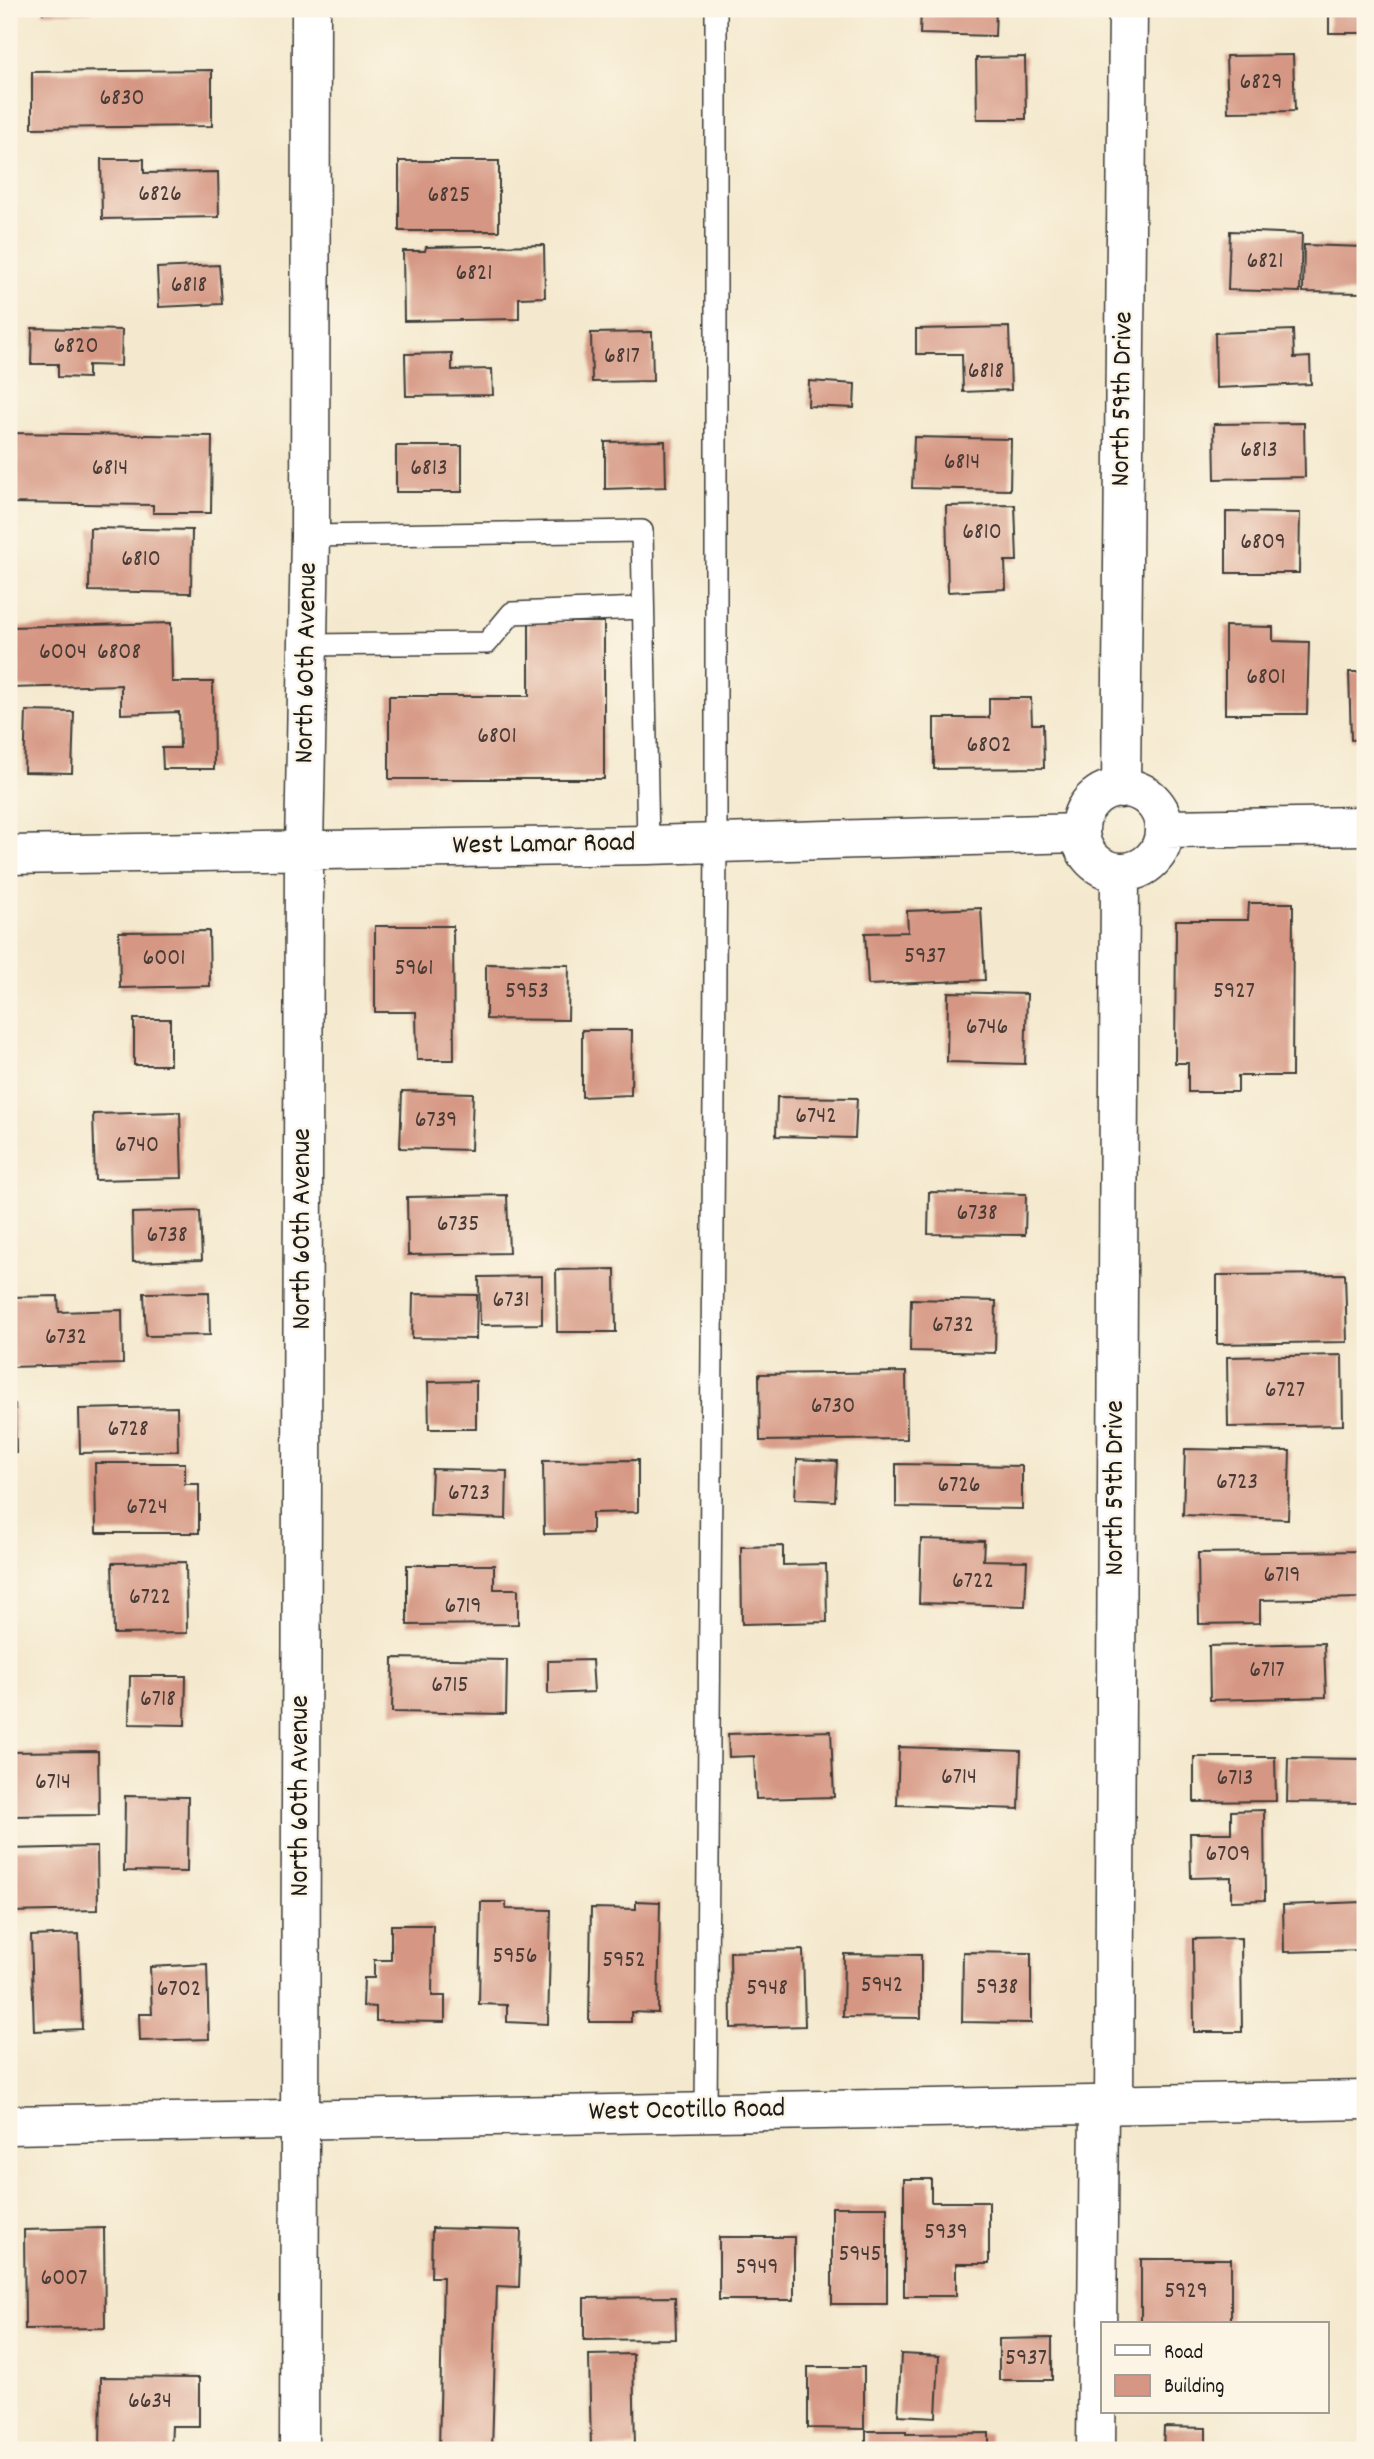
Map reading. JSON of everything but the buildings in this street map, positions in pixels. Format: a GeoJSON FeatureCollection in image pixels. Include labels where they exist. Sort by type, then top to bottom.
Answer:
{"type":"FeatureCollection","features":[{"type":"Feature","properties":{"kind":"street","name":"North 60th Avenue"},"geometry":{"type":"LineString","coordinates":[[299,2450],[304,849],[310,536],[311,9]]}},
{"type":"Feature","properties":{"kind":"street","name":"North 59th Drive"},"geometry":{"type":"LineString","coordinates":[[1121,789],[1128,9]]}},
{"type":"Feature","properties":{"kind":"street"},"geometry":{"type":"LineString","coordinates":[[1121,789],[1146,796],[1155,805],[1164,829],[1162,843],[1156,855],[1146,865],[1133,871],[1120,872],[1108,870],[1088,856],[1082,845],[1080,822],[1091,802],[1099,794],[1121,789]]}},
{"type":"Feature","properties":{"kind":"street"},"geometry":{"type":"LineString","coordinates":[[1164,829],[1365,826]]}},
{"type":"Feature","properties":{"kind":"street","name":"West Lamar Road"},"geometry":{"type":"LineString","coordinates":[[9,855],[648,845],[1080,833]]}},
{"type":"Feature","properties":{"kind":"street","name":"North 59th Drive"},"geometry":{"type":"LineString","coordinates":[[1096,2450],[1107,2105],[1120,872]]}},
{"type":"Feature","properties":{"kind":"street","name":"West Ocotillo Road"},"geometry":{"type":"LineString","coordinates":[[9,2124],[1365,2100]]}},
{"type":"Feature","properties":{"kind":"lane"},"geometry":{"type":"LineString","coordinates":[[706,2112],[716,843],[716,9]]}},
{"type":"Feature","properties":{"kind":"lane"},"geometry":{"type":"LineString","coordinates":[[310,536],[642,531],[648,845]]}},
{"type":"Feature","properties":{"kind":"lane"},"geometry":{"type":"LineString","coordinates":[[307,645],[487,643],[513,613],[643,608]]}}]}
